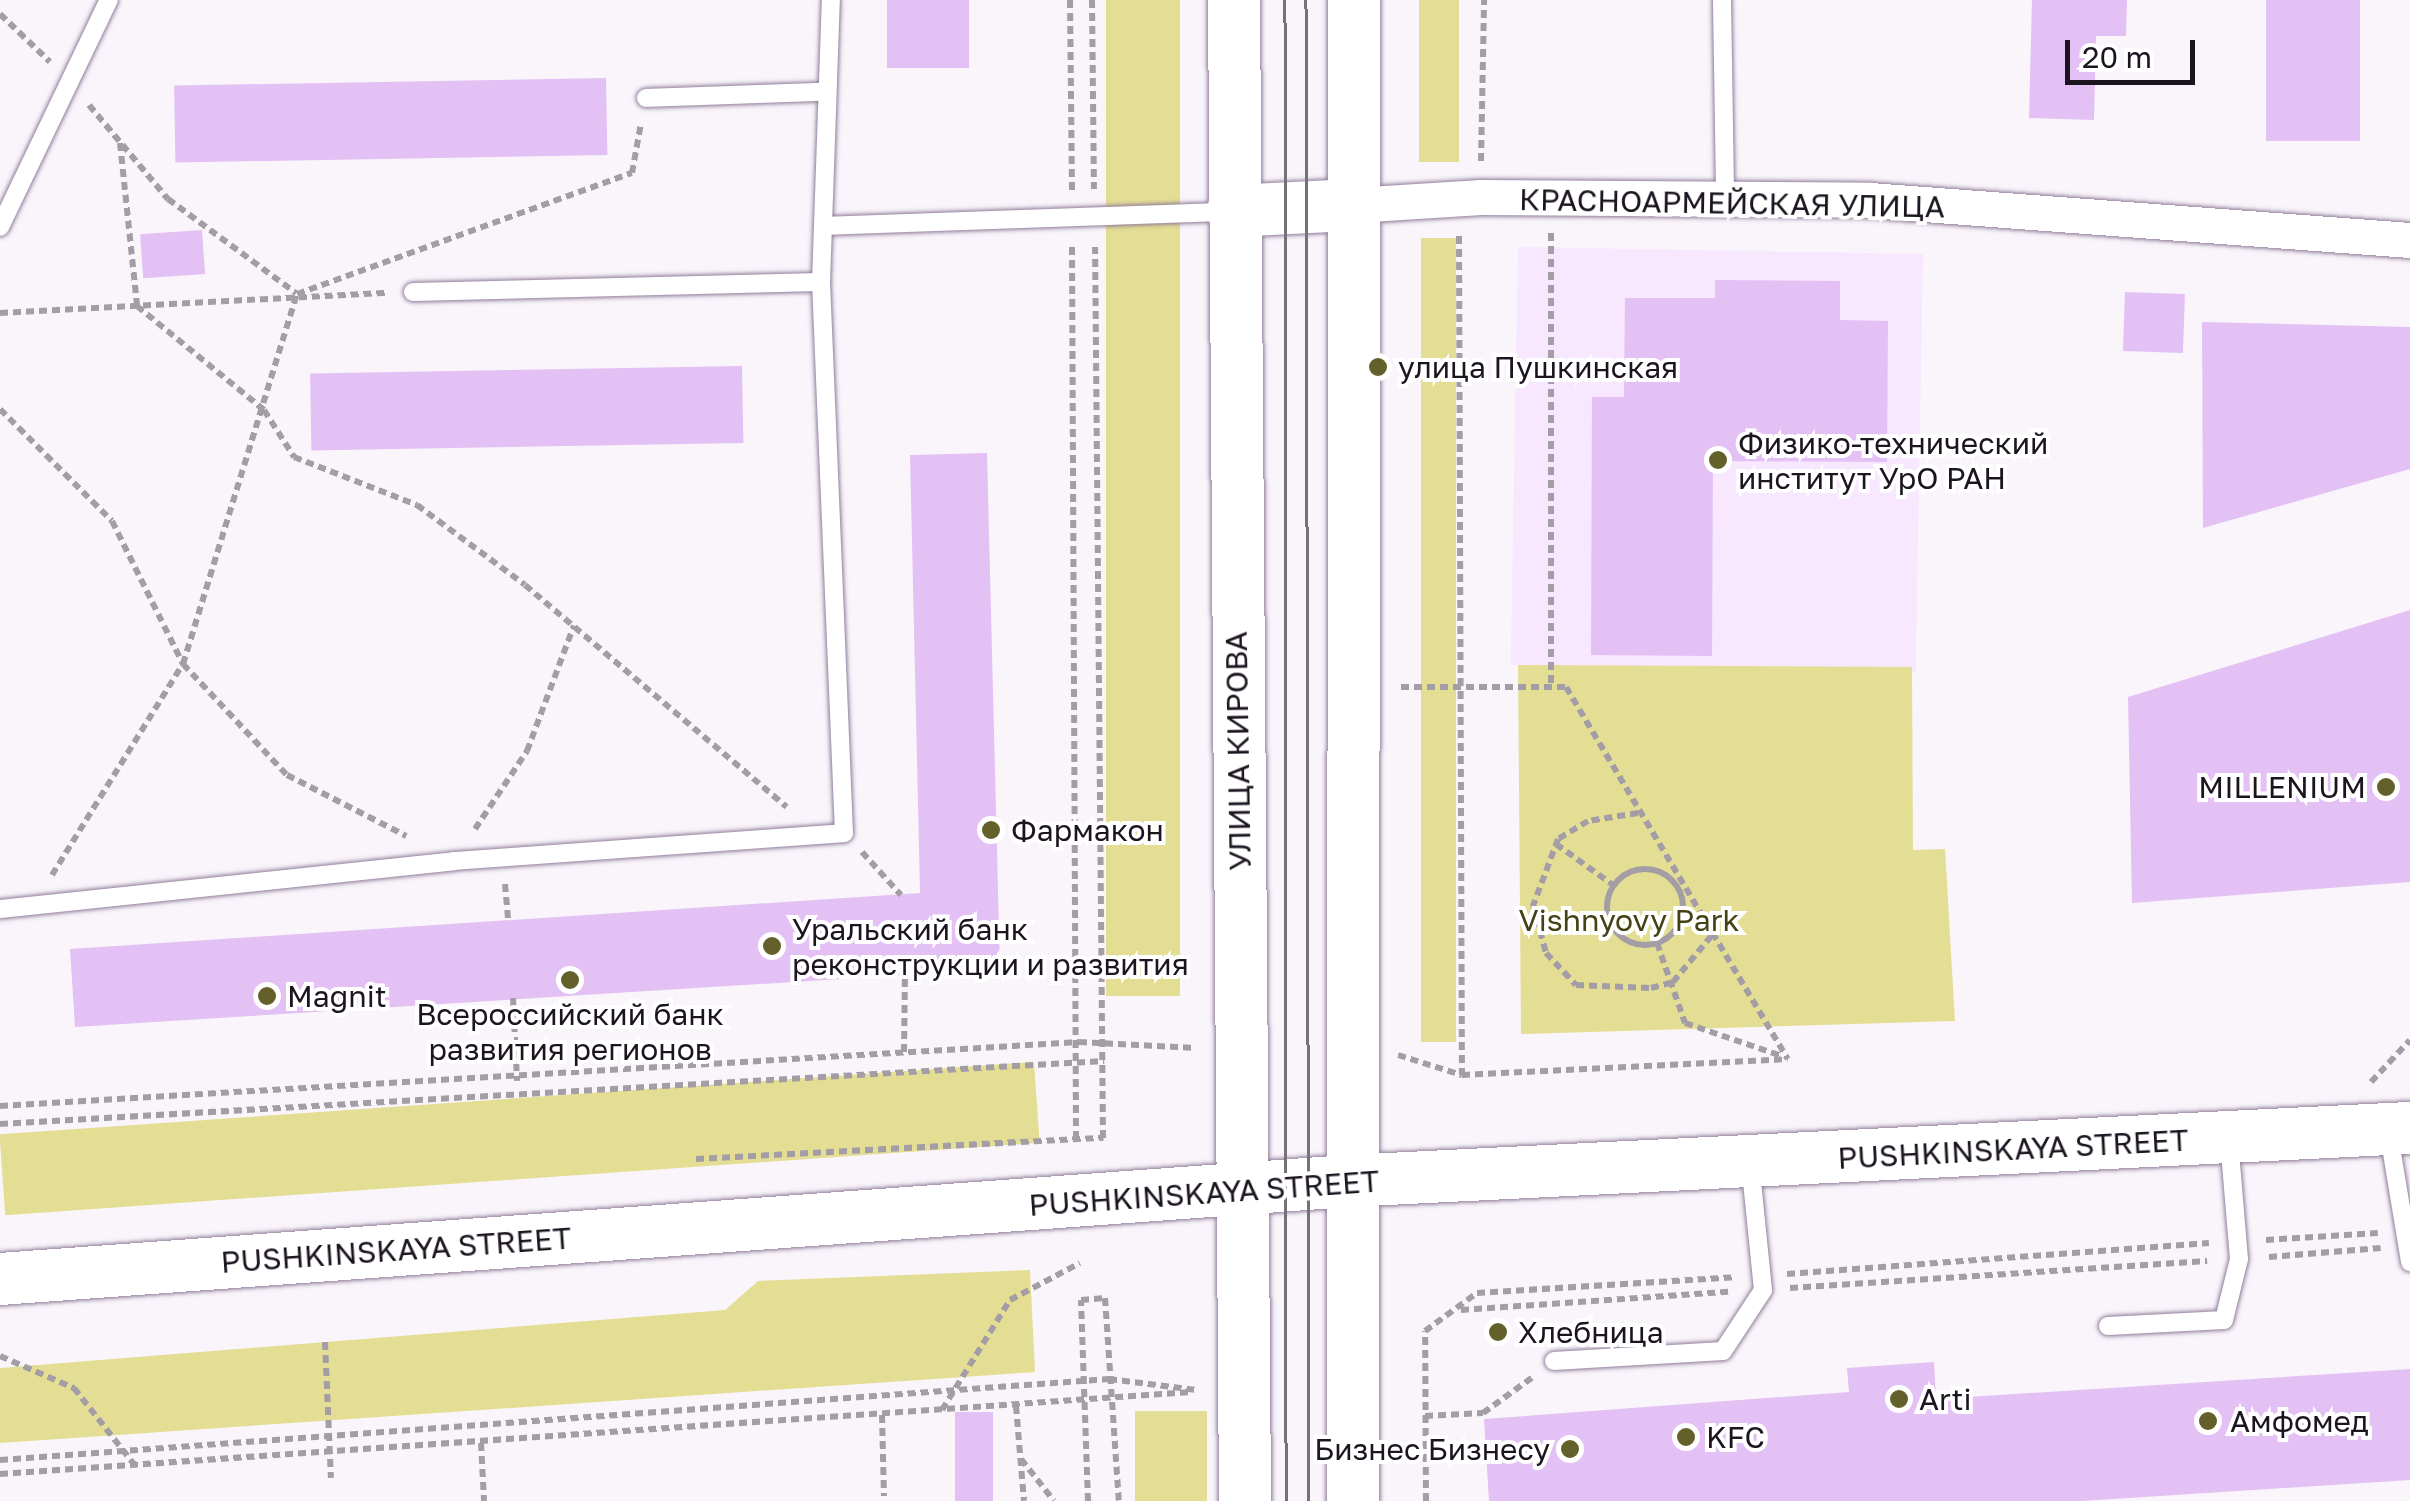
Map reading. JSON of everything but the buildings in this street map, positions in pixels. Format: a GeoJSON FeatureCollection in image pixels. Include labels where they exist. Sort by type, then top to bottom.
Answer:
{"type":"FeatureCollection","features":[{"type":"Feature","properties":{"kind":"main road","name":"УЛИЦА КИРОВА"},"geometry":{"type":"LineString","coordinates":[[1234,0],[1245,1501]]}},
{"type":"Feature","properties":{"kind":"main road"},"geometry":{"type":"LineString","coordinates":[[1352,1501],[1348,1181],[1354,0]]}},
{"type":"Feature","properties":{"kind":"main road"},"geometry":{"type":"LineString","coordinates":[[1233,212],[1354,205]]}},
{"type":"Feature","properties":{"kind":"main road","name":"PUSHKINSKAYA STREET"},"geometry":{"type":"LineString","coordinates":[[0,1279],[1348,1181],[2399,1129]]}},
{"type":"Feature","properties":{"kind":"street","name":"КРАСНОАРМЕЙСКАЯ УЛИЦА"},"geometry":{"type":"LineString","coordinates":[[1354,205],[1481,197],[1551,202],[1870,200],[2410,240]]}},
{"type":"Feature","properties":{"kind":"lane"},"geometry":{"type":"LineString","coordinates":[[0,228],[109,0]]}},
{"type":"Feature","properties":{"kind":"lane"},"geometry":{"type":"LineString","coordinates":[[0,909],[454,861],[789,833],[844,833],[821,282],[821,92],[831,0]]}},
{"type":"Feature","properties":{"kind":"lane"},"geometry":{"type":"LineString","coordinates":[[1722,0],[1725,201]]}},
{"type":"Feature","properties":{"kind":"lane"},"geometry":{"type":"LineString","coordinates":[[646,98],[821,92]]}},
{"type":"Feature","properties":{"kind":"lane"},"geometry":{"type":"LineString","coordinates":[[822,226],[1072,214],[1233,212]]}},
{"type":"Feature","properties":{"kind":"lane"},"geometry":{"type":"LineString","coordinates":[[413,292],[821,282]]}},
{"type":"Feature","properties":{"kind":"lane"},"geometry":{"type":"LineString","coordinates":[[2399,1129],[2405,1247]]}},
{"type":"Feature","properties":{"kind":"lane"},"geometry":{"type":"LineString","coordinates":[[2108,1326],[2224,1320],[2239,1250],[2228,1139]]}},
{"type":"Feature","properties":{"kind":"lane"},"geometry":{"type":"LineString","coordinates":[[1554,1362],[1723,1351],[1763,1282],[1750,1163]]}},
{"type":"Feature","properties":{"kind":"path"},"geometry":{"type":"LineString","coordinates":[[1070,0],[1076,1141]]}},
{"type":"Feature","properties":{"kind":"path"},"geometry":{"type":"LineString","coordinates":[[696,1159],[1103,1138],[1092,0]]}},
{"type":"Feature","properties":{"kind":"path"},"geometry":{"type":"LineString","coordinates":[[1462,1075],[1465,688],[1459,226],[1481,197],[1484,0]]}},
{"type":"Feature","properties":{"kind":"path"},"geometry":{"type":"LineString","coordinates":[[0,14],[70,82],[168,200],[297,294]]}},
{"type":"Feature","properties":{"kind":"path"},"geometry":{"type":"LineString","coordinates":[[297,294],[632,173],[646,98]]}},
{"type":"Feature","properties":{"kind":"path"},"geometry":{"type":"LineString","coordinates":[[120,142],[137,306],[264,410],[294,457],[416,505],[574,625],[786,799],[789,833]]}},
{"type":"Feature","properties":{"kind":"path"},"geometry":{"type":"LineString","coordinates":[[1551,202],[1551,687]]}},
{"type":"Feature","properties":{"kind":"path"},"geometry":{"type":"LineString","coordinates":[[0,314],[297,294],[413,292]]}},
{"type":"Feature","properties":{"kind":"path"},"geometry":{"type":"LineString","coordinates":[[32,906],[183,664],[297,294]]}},
{"type":"Feature","properties":{"kind":"path"},"geometry":{"type":"LineString","coordinates":[[0,409],[112,521],[183,664],[287,775],[454,861],[527,751],[574,625]]}},
{"type":"Feature","properties":{"kind":"path"},"geometry":{"type":"LineString","coordinates":[[1386,686],[1566,687],[1680,890],[1788,1058]]}},
{"type":"Feature","properties":{"kind":"path"},"geometry":{"type":"LineString","coordinates":[[1638,813],[1588,821],[1556,844],[1533,906],[1546,954],[1576,985],[1615,992],[1667,984],[1712,935]]}},
{"type":"Feature","properties":{"kind":"path"},"geometry":{"type":"LineString","coordinates":[[844,833],[901,894]]}},
{"type":"Feature","properties":{"kind":"path"},"geometry":{"type":"LineString","coordinates":[[1556,844],[1614,885]]}},
{"type":"Feature","properties":{"kind":"path"},"geometry":{"type":"LineString","coordinates":[[1614,885],[1650,868],[1680,890]]}},
{"type":"Feature","properties":{"kind":"path"},"geometry":{"type":"LineString","coordinates":[[1614,885],[1611,926],[1631,943],[1657,943],[1678,927],[1680,890]]}},
{"type":"Feature","properties":{"kind":"path"},"geometry":{"type":"LineString","coordinates":[[1657,943],[1667,984],[1685,1022],[1788,1058]]}},
{"type":"Feature","properties":{"kind":"path"},"geometry":{"type":"LineString","coordinates":[[904,1052],[905,973]]}},
{"type":"Feature","properties":{"kind":"path"},"geometry":{"type":"LineString","coordinates":[[513,998],[517,1081]]}},
{"type":"Feature","properties":{"kind":"path"},"geometry":{"type":"LineString","coordinates":[[0,1106],[517,1081],[1104,1040],[1202,1048]]}},
{"type":"Feature","properties":{"kind":"path"},"geometry":{"type":"LineString","coordinates":[[1388,1052],[1462,1075],[1788,1058]]}},
{"type":"Feature","properties":{"kind":"path"},"geometry":{"type":"LineString","coordinates":[[0,1124],[1104,1061]]}},
{"type":"Feature","properties":{"kind":"path"},"geometry":{"type":"LineString","coordinates":[[1460,1310],[1763,1282],[2239,1250],[2405,1247]]}},
{"type":"Feature","properties":{"kind":"path"},"geometry":{"type":"LineString","coordinates":[[1426,1501],[1425,1331],[1460,1310],[1477,1292],[1763,1282],[2239,1250],[2405,1247]]}},
{"type":"Feature","properties":{"kind":"path"},"geometry":{"type":"LineString","coordinates":[[942,1410],[1010,1300],[1080,1262]]}},
{"type":"Feature","properties":{"kind":"path"},"geometry":{"type":"LineString","coordinates":[[1088,1501],[1089,1402],[1081,1300],[1105,1298],[1120,1501]]}},
{"type":"Feature","properties":{"kind":"path"},"geometry":{"type":"LineString","coordinates":[[324,1342],[331,1478]]}},
{"type":"Feature","properties":{"kind":"path"},"geometry":{"type":"LineString","coordinates":[[0,1356],[74,1388],[138,1469]]}},
{"type":"Feature","properties":{"kind":"path"},"geometry":{"type":"LineString","coordinates":[[1425,1416],[1483,1412],[1554,1362]]}},
{"type":"Feature","properties":{"kind":"path"},"geometry":{"type":"LineString","coordinates":[[0,1460],[1109,1379],[1203,1391],[138,1469],[0,1474]]}},
{"type":"Feature","properties":{"kind":"path"},"geometry":{"type":"LineString","coordinates":[[1016,1406],[1024,1501]]}},
{"type":"Feature","properties":{"kind":"path"},"geometry":{"type":"LineString","coordinates":[[882,1415],[884,1496]]}},
{"type":"Feature","properties":{"kind":"path"},"geometry":{"type":"LineString","coordinates":[[481,1443],[484,1501]]}},
{"type":"Feature","properties":{"kind":"path"},"geometry":{"type":"LineString","coordinates":[[1020,1458],[1054,1501]]}},
{"type":"Feature","properties":{"kind":"shaded area","name":"Физико-технический институт УрО РАН"},"geometry":{"type":"Polygon","coordinates":[[[1518,247],[1923,254],[1916,672],[1511,665],[1518,247]]]}},
{"type":"Feature","properties":{"kind":"green space"},"geometry":{"type":"Polygon","coordinates":[[[1106,0],[1180,0],[1180,996],[1106,996],[1106,0]]]}},
{"type":"Feature","properties":{"kind":"green space"},"geometry":{"type":"Polygon","coordinates":[[[1419,0],[1459,0],[1459,162],[1419,162],[1419,0]]]}},
{"type":"Feature","properties":{"kind":"green space"},"geometry":{"type":"Polygon","coordinates":[[[1421,238],[1456,238],[1456,1042],[1421,1042],[1421,238]]]}},
{"type":"Feature","properties":{"kind":"green space","name":"Vishnyovy Park"},"geometry":{"type":"Polygon","coordinates":[[[1518,665],[1912,667],[1913,850],[1945,849],[1955,1021],[1521,1034],[1518,665]]]}},
{"type":"Feature","properties":{"kind":"green space"},"geometry":{"type":"Polygon","coordinates":[[[1034,1062],[1040,1143],[5,1215],[0,1134],[1034,1062]]]}},
{"type":"Feature","properties":{"kind":"green space"},"geometry":{"type":"Polygon","coordinates":[[[1030,1270],[1035,1372],[0,1443],[0,1368],[725,1310],[758,1281],[1030,1270]]]}},
{"type":"Feature","properties":{"kind":"green space"},"geometry":{"type":"Polygon","coordinates":[[[1135,1411],[1207,1411],[1207,1501],[1135,1501],[1135,1411]]]}},
{"type":"Feature","properties":{"kind":"tram line"},"geometry":{"type":"LineString","coordinates":[[1285,0],[1286,1501]]}},
{"type":"Feature","properties":{"kind":"tram line"},"geometry":{"type":"LineString","coordinates":[[1306,0],[1309,1501]]}},
{"type":"Feature","properties":{"kind":"place","name":"улица Пушкинская"},"geometry":{"type":"Point","coordinates":[1378,367]}},
{"type":"Feature","properties":{"kind":"place","name":"Физико-технический институт УрО РАН"},"geometry":{"type":"Point","coordinates":[1718,460]}},
{"type":"Feature","properties":{"kind":"place","name":"MILLENIUM"},"geometry":{"type":"Point","coordinates":[2386,787]}},
{"type":"Feature","properties":{"kind":"place","name":"Фармакон"},"geometry":{"type":"Point","coordinates":[991,830]}},
{"type":"Feature","properties":{"kind":"place","name":"Уральский банк реконструкции и развития"},"geometry":{"type":"Point","coordinates":[772,946]}},
{"type":"Feature","properties":{"kind":"place","name":"Всероссийский банк развития регионов"},"geometry":{"type":"Point","coordinates":[570,980]}},
{"type":"Feature","properties":{"kind":"place","name":"Magnit"},"geometry":{"type":"Point","coordinates":[267,996]}},
{"type":"Feature","properties":{"kind":"place","name":"Хлебница"},"geometry":{"type":"Point","coordinates":[1498,1332]}},
{"type":"Feature","properties":{"kind":"place","name":"Arti"},"geometry":{"type":"Point","coordinates":[1899,1399]}},
{"type":"Feature","properties":{"kind":"place","name":"Амфомед"},"geometry":{"type":"Point","coordinates":[2208,1421]}},
{"type":"Feature","properties":{"kind":"place","name":"KFC"},"geometry":{"type":"Point","coordinates":[1686,1437]}},
{"type":"Feature","properties":{"kind":"place","name":"Бизнес Бизнесу"},"geometry":{"type":"Point","coordinates":[1570,1449]}}]}
